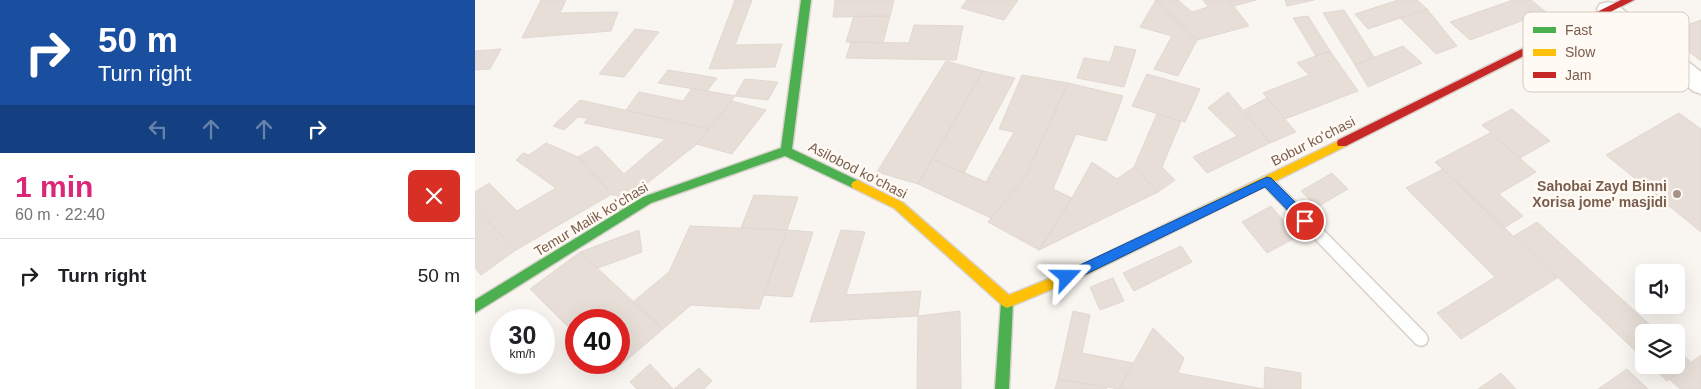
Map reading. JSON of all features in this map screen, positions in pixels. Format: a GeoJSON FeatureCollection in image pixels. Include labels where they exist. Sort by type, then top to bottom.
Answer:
{"type":"FeatureCollection","features":[{"type":"Feature","properties":{"kind":"street","name":"Asilobod koʻchasi"},"geometry":{"type":"LineString","coordinates":[[806,0],[786,151],[898,205],[1007,302]]}},
{"type":"Feature","properties":{"kind":"street","name":"Bobur koʻchasi"},"geometry":{"type":"LineString","coordinates":[[1602,12],[1629,0]]}},
{"type":"Feature","properties":{"kind":"street"},"geometry":{"type":"LineString","coordinates":[[1608,9],[1612,12]]}},
{"type":"Feature","properties":{"kind":"street","name":"Bobur koʻchasi"},"geometry":{"type":"LineString","coordinates":[[1007,302],[1083,271],[1523,52]]}},
{"type":"Feature","properties":{"kind":"street"},"geometry":{"type":"LineString","coordinates":[[1689,75],[1701,85]]}},
{"type":"Feature","properties":{"kind":"street","name":"Temur Malik koʻchasi"},"geometry":{"type":"LineString","coordinates":[[475,307],[647,200],[786,151]]}},
{"type":"Feature","properties":{"kind":"street"},"geometry":{"type":"LineString","coordinates":[[1001,389],[1007,302]]}},
{"type":"Feature","properties":{"kind":"lane"},"geometry":{"type":"LineString","coordinates":[[1267,181],[1421,339]]}},
{"type":"Feature","properties":{"kind":"building"},"geometry":{"type":"Polygon","coordinates":[[[541,0],[566,0],[560,13],[618,12],[611,31],[522,38],[541,0]]]}},
{"type":"Feature","properties":{"kind":"building"},"geometry":{"type":"Polygon","coordinates":[[[735,0],[752,0],[735,45],[782,44],[775,67],[709,69],[735,0]]]}},
{"type":"Feature","properties":{"kind":"building"},"geometry":{"type":"Polygon","coordinates":[[[835,0],[894,0],[890,16],[833,17],[835,0]]]}},
{"type":"Feature","properties":{"kind":"building"},"geometry":{"type":"Polygon","coordinates":[[[967,0],[1018,0],[1004,20],[961,8],[967,0]]]}},
{"type":"Feature","properties":{"kind":"building"},"geometry":{"type":"Polygon","coordinates":[[[1156,0],[1197,40],[1178,76],[1154,69],[1172,36],[1140,27],[1156,0]]]}},
{"type":"Feature","properties":{"kind":"building"},"geometry":{"type":"Polygon","coordinates":[[[1156,0],[1178,0],[1192,12],[1208,7],[1203,0],[1229,0],[1249,26],[1197,40],[1156,0]]]}},
{"type":"Feature","properties":{"kind":"building"},"geometry":{"type":"Polygon","coordinates":[[[1229,0],[1256,0],[1234,6],[1229,0]]]}},
{"type":"Feature","properties":{"kind":"building"},"geometry":{"type":"Polygon","coordinates":[[[1285,0],[1314,0],[1287,6],[1285,0]]]}},
{"type":"Feature","properties":{"kind":"building"},"geometry":{"type":"Polygon","coordinates":[[[1398,0],[1417,0],[1427,9],[1368,29],[1355,14],[1398,0]]]}},
{"type":"Feature","properties":{"kind":"building"},"geometry":{"type":"Polygon","coordinates":[[[1513,0],[1531,0],[1546,12],[1523,12],[1523,20],[1470,40],[1450,22],[1513,0]]]}},
{"type":"Feature","properties":{"kind":"building"},"geometry":{"type":"Polygon","coordinates":[[[1427,9],[1457,46],[1436,54],[1400,18],[1427,9]]]}},
{"type":"Feature","properties":{"kind":"building"},"geometry":{"type":"Polygon","coordinates":[[[1344,10],[1374,57],[1355,65],[1323,13],[1344,10]]]}},
{"type":"Feature","properties":{"kind":"building"},"geometry":{"type":"Polygon","coordinates":[[[854,16],[890,16],[883,43],[846,42],[854,16]]]}},
{"type":"Feature","properties":{"kind":"building"},"geometry":{"type":"Polygon","coordinates":[[[1308,16],[1330,51],[1316,56],[1293,18],[1308,16]]]}},
{"type":"Feature","properties":{"kind":"building"},"geometry":{"type":"Polygon","coordinates":[[[1701,20],[1701,61],[1689,52],[1689,24],[1701,20]]]}},
{"type":"Feature","properties":{"kind":"building"},"geometry":{"type":"Polygon","coordinates":[[[914,25],[963,26],[956,60],[846,58],[851,42],[909,43],[914,25]]]}},
{"type":"Feature","properties":{"kind":"building"},"geometry":{"type":"Polygon","coordinates":[[[635,29],[659,32],[624,77],[599,74],[635,29]]]}},
{"type":"Feature","properties":{"kind":"building"},"geometry":{"type":"Polygon","coordinates":[[[1115,46],[1136,50],[1124,87],[1077,78],[1084,58],[1110,62],[1115,46]]]}},
{"type":"Feature","properties":{"kind":"building"},"geometry":{"type":"Polygon","coordinates":[[[1403,46],[1422,63],[1368,87],[1355,65],[1403,46]]]}},
{"type":"Feature","properties":{"kind":"building"},"geometry":{"type":"Polygon","coordinates":[[[501,49],[490,69],[475,70],[475,51],[501,49]]]}},
{"type":"Feature","properties":{"kind":"building"},"geometry":{"type":"Polygon","coordinates":[[[1330,51],[1358,91],[1285,119],[1263,93],[1309,75],[1297,63],[1330,51]]]}},
{"type":"Feature","properties":{"kind":"building"},"geometry":{"type":"Polygon","coordinates":[[[946,61],[983,71],[918,184],[877,172],[946,61]]]}},
{"type":"Feature","properties":{"kind":"building"},"geometry":{"type":"Polygon","coordinates":[[[668,70],[717,78],[707,91],[658,83],[668,70]]]}},
{"type":"Feature","properties":{"kind":"building"},"geometry":{"type":"Polygon","coordinates":[[[983,71],[1015,78],[964,173],[932,159],[983,71]]]}},
{"type":"Feature","properties":{"kind":"building"},"geometry":{"type":"Polygon","coordinates":[[[1147,74],[1200,89],[1185,122],[1132,106],[1147,74]]]}},
{"type":"Feature","properties":{"kind":"building"},"geometry":{"type":"Polygon","coordinates":[[[1022,75],[1068,83],[1025,177],[991,218],[918,184],[932,159],[986,182],[1014,132],[999,129],[1022,75]]]}},
{"type":"Feature","properties":{"kind":"building"},"geometry":{"type":"Polygon","coordinates":[[[745,79],[778,82],[768,100],[735,96],[745,79]]]}},
{"type":"Feature","properties":{"kind":"building"},"geometry":{"type":"Polygon","coordinates":[[[1068,83],[1123,96],[1106,141],[1076,134],[1053,189],[1072,198],[1039,250],[988,222],[1025,177],[1068,83]]]}},
{"type":"Feature","properties":{"kind":"building"},"geometry":{"type":"Polygon","coordinates":[[[692,88],[735,96],[709,129],[626,110],[639,92],[683,101],[692,88]]]}},
{"type":"Feature","properties":{"kind":"building"},"geometry":{"type":"Polygon","coordinates":[[[1228,92],[1270,143],[1207,173],[1193,157],[1237,136],[1208,108],[1228,92]]]}},
{"type":"Feature","properties":{"kind":"building"},"geometry":{"type":"Polygon","coordinates":[[[1267,98],[1296,132],[1270,143],[1244,110],[1267,98]]]}},
{"type":"Feature","properties":{"kind":"building"},"geometry":{"type":"Polygon","coordinates":[[[580,100],[709,129],[697,144],[621,204],[578,157],[597,146],[624,174],[665,139],[584,123],[588,118],[578,117],[564,130],[553,126],[580,100]]]}},
{"type":"Feature","properties":{"kind":"building"},"geometry":{"type":"Polygon","coordinates":[[[732,101],[766,110],[732,154],[697,144],[732,101]]]}},
{"type":"Feature","properties":{"kind":"building"},"geometry":{"type":"Polygon","coordinates":[[[1512,109],[1550,141],[1520,158],[1482,125],[1512,109]]]}},
{"type":"Feature","properties":{"kind":"building","name":"Sahobai Zayd Binni Xorisa jome' masjidi"},"geometry":{"type":"Polygon","coordinates":[[[1679,113],[1701,129],[1701,232],[1606,155],[1679,113]]]}},
{"type":"Feature","properties":{"kind":"building"},"geometry":{"type":"Polygon","coordinates":[[[1157,114],[1181,121],[1162,167],[1175,180],[1158,192],[1134,167],[1157,114]]]}},
{"type":"Feature","properties":{"kind":"building"},"geometry":{"type":"Polygon","coordinates":[[[1490,133],[1536,172],[1499,194],[1523,216],[1504,228],[1435,162],[1490,133]]]}},
{"type":"Feature","properties":{"kind":"building"},"geometry":{"type":"Polygon","coordinates":[[[546,143],[578,157],[612,194],[516,250],[475,208],[475,192],[489,183],[517,211],[556,188],[516,160],[523,153],[529,155],[546,143]]]}},
{"type":"Feature","properties":{"kind":"building"},"geometry":{"type":"Polygon","coordinates":[[[1092,162],[1117,179],[1134,167],[1158,192],[1039,250],[1072,198],[1092,162]]]}},
{"type":"Feature","properties":{"kind":"building"},"geometry":{"type":"Polygon","coordinates":[[[1443,169],[1557,278],[1461,339],[1437,313],[1495,277],[1406,188],[1443,169]]]}},
{"type":"Feature","properties":{"kind":"building"},"geometry":{"type":"Polygon","coordinates":[[[1332,173],[1348,189],[1317,207],[1301,191],[1332,173]]]}},
{"type":"Feature","properties":{"kind":"building"},"geometry":{"type":"Polygon","coordinates":[[[754,195],[798,197],[787,230],[741,228],[754,195]]]}},
{"type":"Feature","properties":{"kind":"building"},"geometry":{"type":"Polygon","coordinates":[[[1271,206],[1297,237],[1267,253],[1242,222],[1271,206]]]}},
{"type":"Feature","properties":{"kind":"building"},"geometry":{"type":"Polygon","coordinates":[[[475,208],[516,250],[481,275],[475,268],[475,208]]]}},
{"type":"Feature","properties":{"kind":"building"},"geometry":{"type":"Polygon","coordinates":[[[1537,222],[1635,311],[1635,314],[1638,314],[1649,324],[1635,324],[1635,350],[1514,236],[1537,222]]]}},
{"type":"Feature","properties":{"kind":"building"},"geometry":{"type":"Polygon","coordinates":[[[690,226],[787,230],[759,309],[691,305],[663,329],[633,302],[669,272],[690,226]]]}},
{"type":"Feature","properties":{"kind":"building"},"geometry":{"type":"Polygon","coordinates":[[[639,230],[642,252],[598,268],[580,252],[639,230]]]}},
{"type":"Feature","properties":{"kind":"building"},"geometry":{"type":"Polygon","coordinates":[[[787,230],[813,232],[792,297],[763,295],[787,230]]]}},
{"type":"Feature","properties":{"kind":"building"},"geometry":{"type":"Polygon","coordinates":[[[841,230],[865,232],[846,295],[921,291],[918,316],[810,322],[841,230]]]}},
{"type":"Feature","properties":{"kind":"building"},"geometry":{"type":"Polygon","coordinates":[[[1181,246],[1192,262],[1134,291],[1123,273],[1181,246]]]}},
{"type":"Feature","properties":{"kind":"building"},"geometry":{"type":"Polygon","coordinates":[[[580,252],[663,329],[630,357],[630,309],[565,309],[565,324],[555,314],[555,309],[550,309],[530,289],[580,252]]]}},
{"type":"Feature","properties":{"kind":"building"},"geometry":{"type":"Polygon","coordinates":[[[1113,278],[1124,301],[1100,310],[1090,287],[1113,278]]]}},
{"type":"Feature","properties":{"kind":"building"},"geometry":{"type":"Polygon","coordinates":[[[960,311],[961,389],[917,389],[918,316],[960,311]]]}},
{"type":"Feature","properties":{"kind":"building"},"geometry":{"type":"Polygon","coordinates":[[[1073,311],[1090,315],[1082,353],[1133,363],[1119,389],[1058,379],[1073,311]]]}},
{"type":"Feature","properties":{"kind":"building"},"geometry":{"type":"Polygon","coordinates":[[[1153,328],[1184,358],[1178,373],[1264,389],[1119,389],[1153,328]]]}},
{"type":"Feature","properties":{"kind":"building"},"geometry":{"type":"Polygon","coordinates":[[[1701,355],[1701,389],[1680,389],[1669,379],[1676,374],[1685,374],[1685,367],[1701,355]]]}},
{"type":"Feature","properties":{"kind":"building"},"geometry":{"type":"Polygon","coordinates":[[[1685,357],[1691,362],[1685,367],[1685,357]]]}},
{"type":"Feature","properties":{"kind":"building"},"geometry":{"type":"Polygon","coordinates":[[[650,364],[673,389],[637,389],[630,382],[650,364]]]}},
{"type":"Feature","properties":{"kind":"building"},"geometry":{"type":"Polygon","coordinates":[[[1265,367],[1301,373],[1301,389],[1264,389],[1265,367]]]}},
{"type":"Feature","properties":{"kind":"building"},"geometry":{"type":"Polygon","coordinates":[[[699,368],[712,381],[704,389],[674,389],[699,368]]]}},
{"type":"Feature","properties":{"kind":"building"},"geometry":{"type":"Polygon","coordinates":[[[1627,369],[1648,389],[1598,389],[1627,369]]]}},
{"type":"Feature","properties":{"kind":"building"},"geometry":{"type":"Polygon","coordinates":[[[1501,373],[1516,389],[1478,389],[1501,373]]]}},
{"type":"Feature","properties":{"kind":"building"},"geometry":{"type":"Polygon","coordinates":[[[1660,374],[1676,374],[1667,381],[1660,374]]]}},
{"type":"Feature","properties":{"kind":"building"},"geometry":{"type":"Polygon","coordinates":[[[1058,379],[1107,388],[1055,389],[1058,379]]]}},
{"type":"Feature","properties":{"kind":"traffic: fast"},"geometry":{"type":"LineString","coordinates":[[806,0],[786,151],[857,185]]}},
{"type":"Feature","properties":{"kind":"traffic: fast"},"geometry":{"type":"LineString","coordinates":[[475,307],[647,200],[786,151]]}},
{"type":"Feature","properties":{"kind":"traffic: fast"},"geometry":{"type":"LineString","coordinates":[[1002,389],[1007,302]]}},
{"type":"Feature","properties":{"kind":"traffic: slow"},"geometry":{"type":"LineString","coordinates":[[1007,302],[1082,271],[1342,143]]}},
{"type":"Feature","properties":{"kind":"traffic: slow"},"geometry":{"type":"LineString","coordinates":[[857,185],[898,205],[1007,302]]}},
{"type":"Feature","properties":{"kind":"traffic: jam"},"geometry":{"type":"LineString","coordinates":[[1605,12],[1629,0]]}},
{"type":"Feature","properties":{"kind":"traffic: jam"},"geometry":{"type":"LineString","coordinates":[[1342,143],[1523,53]]}},
{"type":"Feature","properties":{"kind":"place","name":"Sahobai Zayd Binni Xorisa jome' masjidi"},"geometry":{"type":"Point","coordinates":[1677,194]}},
{"type":"Feature","properties":{"kind":"route"},"geometry":{"type":"LineString","coordinates":[[1067,277],[1083,271],[1267,181],[1305,221]]}}]}
